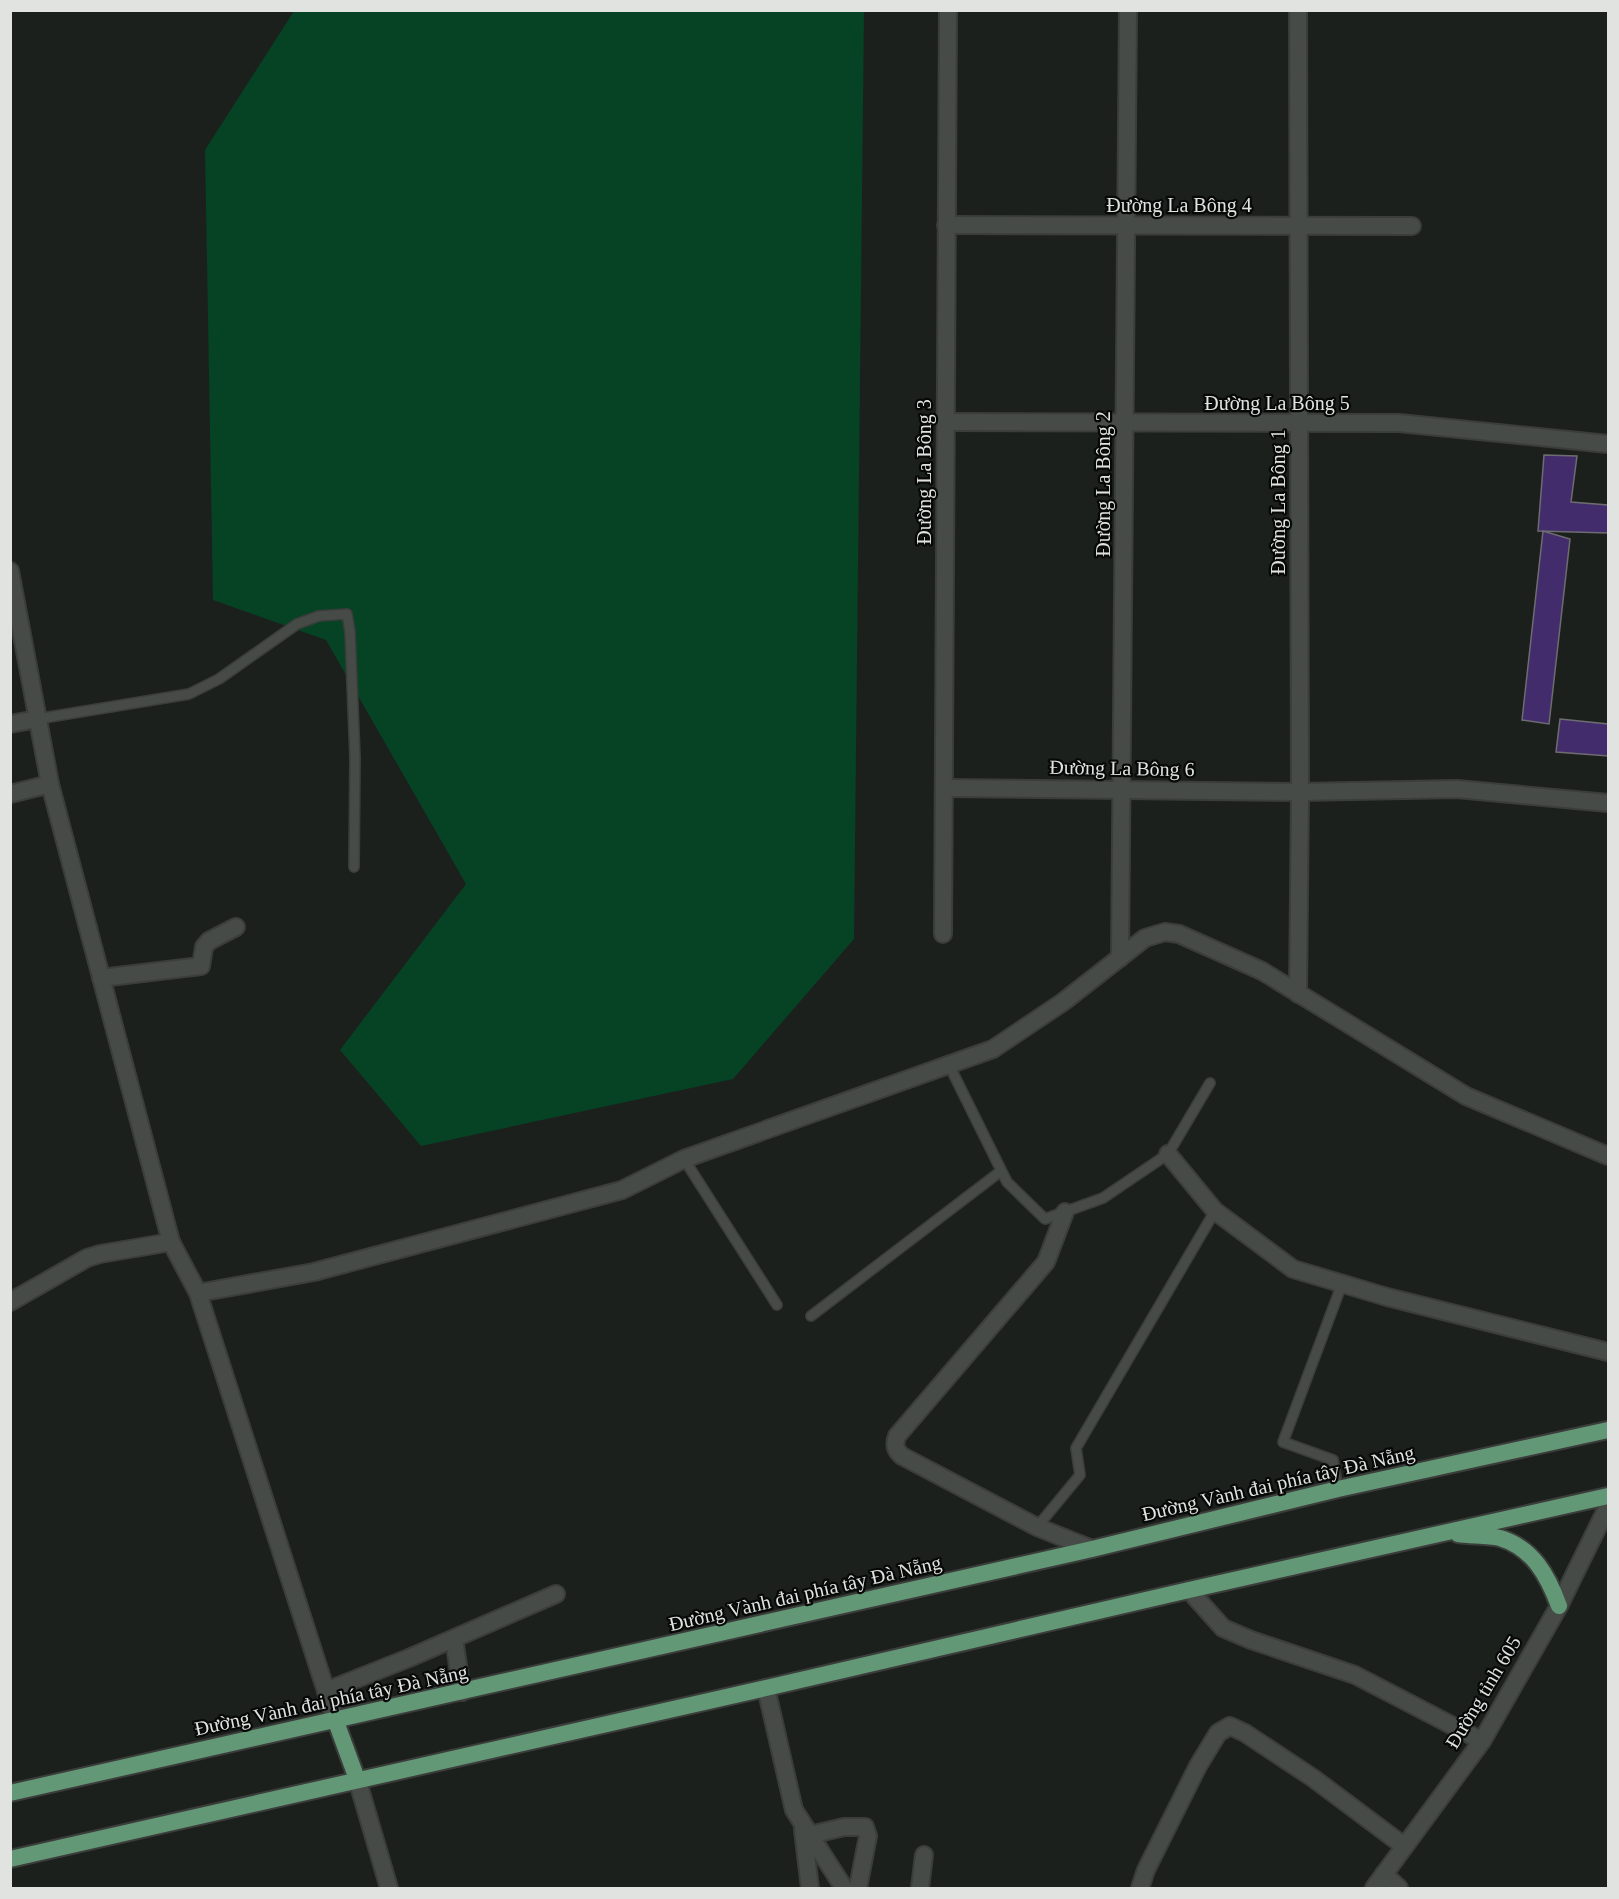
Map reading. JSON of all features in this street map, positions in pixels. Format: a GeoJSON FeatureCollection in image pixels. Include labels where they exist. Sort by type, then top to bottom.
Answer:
{"type":"FeatureCollection","features":[{"type":"Feature","properties":{"kind":"main road","name":"Đường Vành đai phía tây Đà Nẵng"},"geometry":{"type":"LineString","coordinates":[[10,1793],[1092,1550],[1338,1488],[1608,1430]]}},
{"type":"Feature","properties":{"kind":"main road"},"geometry":{"type":"LineString","coordinates":[[10,1859],[1608,1496]]}},
{"type":"Feature","properties":{"kind":"main road"},"geometry":{"type":"LineString","coordinates":[[1442,1533],[1499,1538],[1522,1550],[1537,1562],[1550,1581],[1559,1606]]}},
{"type":"Feature","properties":{"kind":"main road"},"geometry":{"type":"LineString","coordinates":[[335,1719],[357,1779]]}},
{"type":"Feature","properties":{"kind":"street","name":"Đường La Bông 3"},"geometry":{"type":"LineString","coordinates":[[943,934],[948,10]]}},
{"type":"Feature","properties":{"kind":"street","name":"Đường La Bông 2"},"geometry":{"type":"LineString","coordinates":[[1120,958],[1128,10]]}},
{"type":"Feature","properties":{"kind":"street","name":"Đường La Bông 1"},"geometry":{"type":"LineString","coordinates":[[1298,10],[1300,792],[1298,994]]}},
{"type":"Feature","properties":{"kind":"street","name":"Đường La Bông 4"},"geometry":{"type":"LineString","coordinates":[[946,225],[1412,226]]}},
{"type":"Feature","properties":{"kind":"street","name":"Đường La Bông 5"},"geometry":{"type":"LineString","coordinates":[[945,422],[1399,423],[1608,444]]}},
{"type":"Feature","properties":{"kind":"street"},"geometry":{"type":"LineString","coordinates":[[10,571],[50,784],[171,1242],[198,1293],[335,1719]]}},
{"type":"Feature","properties":{"kind":"street"},"geometry":{"type":"LineString","coordinates":[[10,724],[37,719]]}},
{"type":"Feature","properties":{"kind":"street"},"geometry":{"type":"LineString","coordinates":[[10,794],[50,784]]}},
{"type":"Feature","properties":{"kind":"street","name":"Đường La Bông 6"},"geometry":{"type":"LineString","coordinates":[[944,788],[1300,792],[1457,789],[1608,803]]}},
{"type":"Feature","properties":{"kind":"street"},"geometry":{"type":"LineString","coordinates":[[101,978],[201,966],[204,947],[209,941],[236,927]]}},
{"type":"Feature","properties":{"kind":"street"},"geometry":{"type":"LineString","coordinates":[[198,1293],[314,1272],[622,1190],[684,1159],[993,1049],[1063,1002],[1146,938],[1156,933],[1172,933],[1262,971],[1467,1096],[1608,1156]]}},
{"type":"Feature","properties":{"kind":"street"},"geometry":{"type":"LineString","coordinates":[[1168,1154],[1215,1211],[1293,1269],[1387,1297],[1608,1352]]}},
{"type":"Feature","properties":{"kind":"street"},"geometry":{"type":"LineString","coordinates":[[1065,1212],[1046,1262],[897,1436],[895,1442],[897,1452],[902,1456],[1037,1527],[1092,1550]]}},
{"type":"Feature","properties":{"kind":"street"},"geometry":{"type":"LineString","coordinates":[[10,1302],[87,1258],[171,1242]]}},
{"type":"Feature","properties":{"kind":"street","name":"Đường tỉnh 605"},"geometry":{"type":"LineString","coordinates":[[1374,1888],[1482,1741],[1559,1606],[1608,1506]]}},
{"type":"Feature","properties":{"kind":"street"},"geometry":{"type":"LineString","coordinates":[[1189,1590],[1223,1628],[1236,1635],[1355,1676],[1482,1741]]}},
{"type":"Feature","properties":{"kind":"street"},"geometry":{"type":"LineString","coordinates":[[326,1691],[454,1639],[556,1594]]}},
{"type":"Feature","properties":{"kind":"street"},"geometry":{"type":"LineString","coordinates":[[454,1639],[462,1692]]}},
{"type":"Feature","properties":{"kind":"street"},"geometry":{"type":"LineString","coordinates":[[766,1688],[794,1810],[844,1888]]}},
{"type":"Feature","properties":{"kind":"street"},"geometry":{"type":"LineString","coordinates":[[1140,1888],[1146,1870],[1198,1766],[1218,1734],[1230,1726],[1245,1733],[1312,1778],[1404,1846]]}},
{"type":"Feature","properties":{"kind":"street"},"geometry":{"type":"LineString","coordinates":[[357,1779],[389,1888]]}},
{"type":"Feature","properties":{"kind":"street"},"geometry":{"type":"LineString","coordinates":[[806,1829],[865,1827],[868,1836],[858,1888]]}},
{"type":"Feature","properties":{"kind":"street"},"geometry":{"type":"LineString","coordinates":[[806,1829],[810,1888]]}},
{"type":"Feature","properties":{"kind":"street"},"geometry":{"type":"LineString","coordinates":[[920,1888],[924,1855]]}},
{"type":"Feature","properties":{"kind":"street"},"geometry":{"type":"LineString","coordinates":[[1384,1874],[1399,1888]]}},
{"type":"Feature","properties":{"kind":"lane"},"geometry":{"type":"LineString","coordinates":[[37,719],[189,694],[219,679],[297,624],[319,616],[347,614],[350,632],[355,758],[354,867]]}},
{"type":"Feature","properties":{"kind":"lane"},"geometry":{"type":"LineString","coordinates":[[949,1065],[1007,1182],[1045,1219],[1104,1198],[1168,1154],[1210,1083]]}},
{"type":"Feature","properties":{"kind":"lane"},"geometry":{"type":"LineString","coordinates":[[684,1159],[777,1305]]}},
{"type":"Feature","properties":{"kind":"lane"},"geometry":{"type":"LineString","coordinates":[[811,1316],[1001,1171]]}},
{"type":"Feature","properties":{"kind":"lane"},"geometry":{"type":"LineString","coordinates":[[1037,1527],[1080,1475],[1076,1448],[1215,1211]]}},
{"type":"Feature","properties":{"kind":"lane"},"geometry":{"type":"LineString","coordinates":[[1338,1488],[1333,1460],[1283,1442],[1342,1284]]}},
{"type":"Feature","properties":{"kind":"green space"},"geometry":{"type":"Polygon","coordinates":[[[294,11],[864,11],[854,939],[733,1079],[421,1146],[340,1050],[466,884],[326,640],[213,600],[205,150],[294,11]]]}},
{"type":"Feature","properties":{"kind":"building"},"geometry":{"type":"Polygon","coordinates":[[[1544,455],[1577,456],[1571,502],[1608,505],[1608,533],[1538,531],[1544,455]]]}},
{"type":"Feature","properties":{"kind":"building"},"geometry":{"type":"Polygon","coordinates":[[[1543,531],[1570,539],[1549,724],[1522,720],[1543,531]]]}},
{"type":"Feature","properties":{"kind":"building"},"geometry":{"type":"Polygon","coordinates":[[[1560,719],[1608,724],[1608,756],[1556,752],[1560,719]]]}}]}
